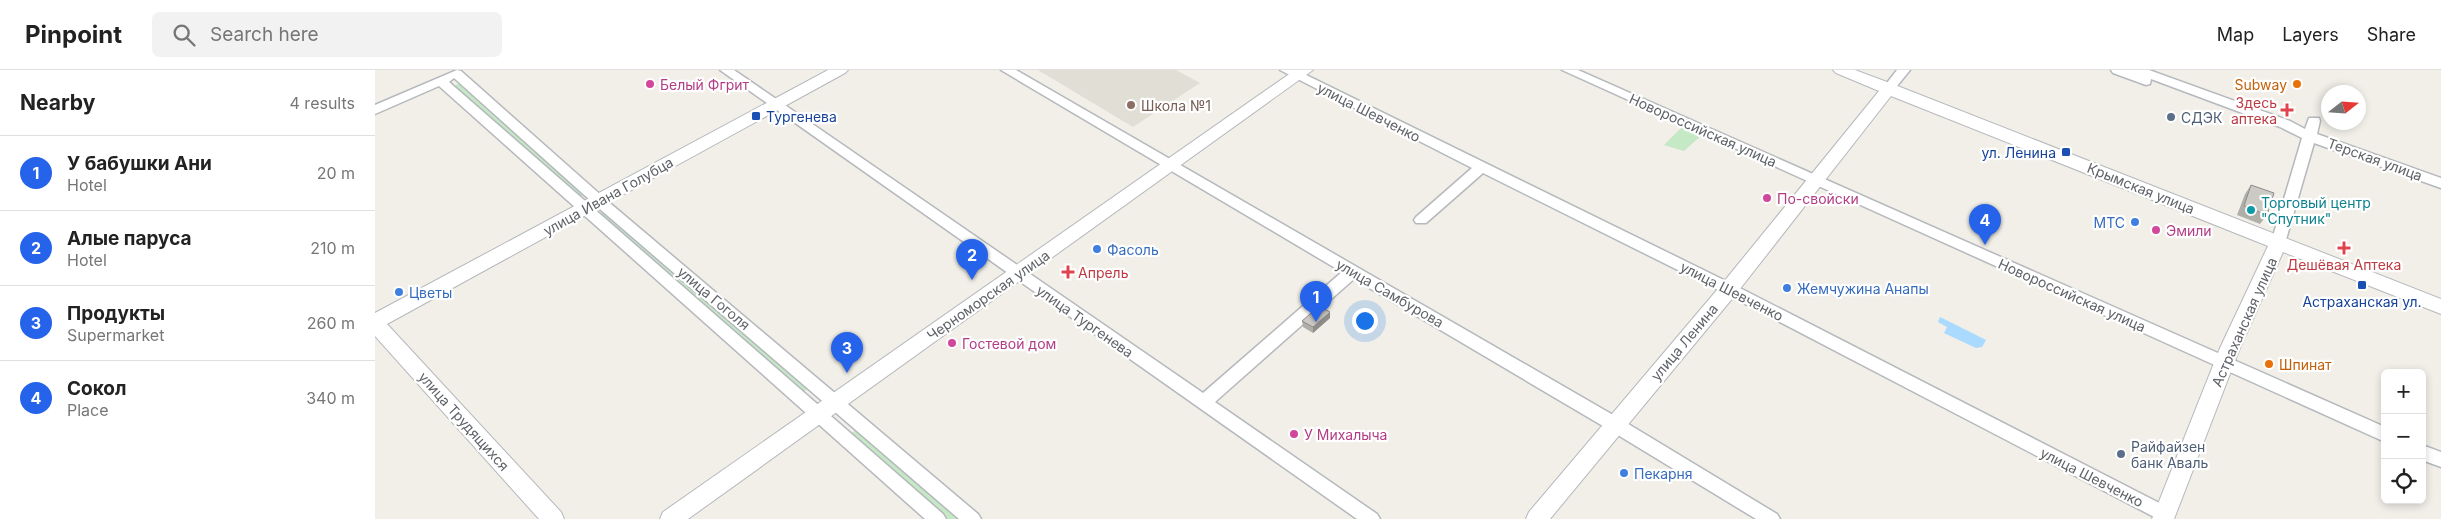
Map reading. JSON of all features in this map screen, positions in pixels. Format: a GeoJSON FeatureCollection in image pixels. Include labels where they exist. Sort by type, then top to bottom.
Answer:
{"type":"FeatureCollection","features":[{"type":"Feature","properties":{"kind":"street","name":"улица Тургенева"},"geometry":{"type":"LineString","coordinates":[[726,70],[1371,519]]}},
{"type":"Feature","properties":{"kind":"street","name":"улица Ивана Голубца"},"geometry":{"type":"LineString","coordinates":[[375,322],[840,70]]}},
{"type":"Feature","properties":{"kind":"street","name":"улица Самбурова"},"geometry":{"type":"LineString","coordinates":[[1007,70],[1614,424],[1771,519]]}},
{"type":"Feature","properties":{"kind":"street","name":"Новороссийская улица"},"geometry":{"type":"LineString","coordinates":[[1568,70],[2381,433]]}},
{"type":"Feature","properties":{"kind":"street","name":"Крымская улица"},"geometry":{"type":"LineString","coordinates":[[1841,70],[2441,307]]}},
{"type":"Feature","properties":{"kind":"street","name":"улица Ленина"},"geometry":{"type":"LineString","coordinates":[[1537,519],[1614,424],[1729,289],[1904,70]]}},
{"type":"Feature","properties":{"kind":"street","name":"Терская улица"},"geometry":{"type":"LineString","coordinates":[[2117,70],[2283,131],[2308,136]]}},
{"type":"Feature","properties":{"kind":"street","name":"Терская улица"},"geometry":{"type":"LineString","coordinates":[[2137,70],[2285,124],[2308,136],[2441,183]]}},
{"type":"Feature","properties":{"kind":"street"},"geometry":{"type":"LineString","coordinates":[[375,110],[461,72]]}},
{"type":"Feature","properties":{"kind":"street","name":"улица Гоголя"},"geometry":{"type":"LineString","coordinates":[[461,72],[592,205],[817,416],[937,519]]}},
{"type":"Feature","properties":{"kind":"street","name":"Черноморская улица"},"geometry":{"type":"LineString","coordinates":[[671,519],[1018,274],[1296,72]]}},
{"type":"Feature","properties":{"kind":"street","name":"улица Шевченко"},"geometry":{"type":"LineString","coordinates":[[1296,72],[1481,168],[1729,289],[2167,517]]}},
{"type":"Feature","properties":{"kind":"street","name":"улица Гоголя"},"geometry":{"type":"LineString","coordinates":[[440,81],[837,402],[972,519]]}},
{"type":"Feature","properties":{"kind":"street","name":"Астраханская улица"},"geometry":{"type":"LineString","coordinates":[[2167,517],[2224,363],[2278,243],[2308,136],[2314,121]]}},
{"type":"Feature","properties":{"kind":"street"},"geometry":{"type":"LineString","coordinates":[[1421,220],[1481,168]]}},
{"type":"Feature","properties":{"kind":"street"},"geometry":{"type":"LineString","coordinates":[[1203,403],[1352,272]]}},
{"type":"Feature","properties":{"kind":"street","name":"улица Трудящихся"},"geometry":{"type":"LineString","coordinates":[[375,322],[553,519]]}},
{"type":"Feature","properties":{"kind":"street"},"geometry":{"type":"LineString","coordinates":[[2426,454],[2441,460]]}},
{"type":"Feature","properties":{"kind":"shaded area","name":"Школа №1"},"geometry":{"type":"Polygon","coordinates":[[[1038,70],[1176,70],[1200,83],[1133,127],[1038,70]]]}},
{"type":"Feature","properties":{"kind":"green space"},"geometry":{"type":"Polygon","coordinates":[[[462,82],[586,193],[576,199],[452,87],[462,82]]]}},
{"type":"Feature","properties":{"kind":"green space"},"geometry":{"type":"Polygon","coordinates":[[[1684,125],[1703,134],[1684,151],[1664,145],[1684,125]]]}},
{"type":"Feature","properties":{"kind":"green space"},"geometry":{"type":"Polygon","coordinates":[[[606,210],[811,386],[801,394],[596,216],[606,210]]]}},
{"type":"Feature","properties":{"kind":"green space"},"geometry":{"type":"Polygon","coordinates":[[[858,428],[965,519],[944,519],[848,436],[858,428]]]}},
{"type":"Feature","properties":{"kind":"water"},"geometry":{"type":"Polygon","coordinates":[[[1940,317],[1986,340],[1982,347],[1976,348],[1944,333],[1947,327],[1938,322],[1940,317]]]}},
{"type":"Feature","properties":{"kind":"building"},"geometry":{"type":"Polygon","coordinates":[[[2251,185],[2274,193],[2267,215],[2244,206],[2251,185]]]}},
{"type":"Feature","properties":{"kind":"building"},"geometry":{"type":"Polygon","coordinates":[[[1319,306],[1330,312],[1313,327],[1302,321],[1319,306]]]}},
{"type":"Feature","properties":{"kind":"place","name":"Белый Фгрит"},"geometry":{"type":"Point","coordinates":[650,84]}},
{"type":"Feature","properties":{"kind":"place","name":"Subway"},"geometry":{"type":"Point","coordinates":[2297,84]}},
{"type":"Feature","properties":{"kind":"place","name":"Школа №1"},"geometry":{"type":"Point","coordinates":[1131,105]}},
{"type":"Feature","properties":{"kind":"place","name":"Здесь аптека"},"geometry":{"type":"Point","coordinates":[2287,110]}},
{"type":"Feature","properties":{"kind":"place","name":"Тургенева"},"geometry":{"type":"Point","coordinates":[756,116]}},
{"type":"Feature","properties":{"kind":"place","name":"СДЭК"},"geometry":{"type":"Point","coordinates":[2171,117]}},
{"type":"Feature","properties":{"kind":"place","name":"ул. Ленина"},"geometry":{"type":"Point","coordinates":[2066,152]}},
{"type":"Feature","properties":{"kind":"place","name":"По-свойски"},"geometry":{"type":"Point","coordinates":[1767,198]}},
{"type":"Feature","properties":{"kind":"place","name":"Торговый центр \"Спутник\""},"geometry":{"type":"Point","coordinates":[2251,210]}},
{"type":"Feature","properties":{"kind":"place","name":"МТС"},"geometry":{"type":"Point","coordinates":[2135,222]}},
{"type":"Feature","properties":{"kind":"place","name":"Эмили"},"geometry":{"type":"Point","coordinates":[2156,230]}},
{"type":"Feature","properties":{"kind":"place","name":"Сокол"},"geometry":{"type":"Point","coordinates":[1985,245]}},
{"type":"Feature","properties":{"kind":"place","name":"Дешёвая Аптека"},"geometry":{"type":"Point","coordinates":[2344,248]}},
{"type":"Feature","properties":{"kind":"place","name":"Фасоль"},"geometry":{"type":"Point","coordinates":[1097,249]}},
{"type":"Feature","properties":{"kind":"place","name":"Апрель"},"geometry":{"type":"Point","coordinates":[1068,272]}},
{"type":"Feature","properties":{"kind":"place","name":"Алые паруса"},"geometry":{"type":"Point","coordinates":[972,280]}},
{"type":"Feature","properties":{"kind":"place","name":"Астраханская ул."},"geometry":{"type":"Point","coordinates":[2362,285]}},
{"type":"Feature","properties":{"kind":"place","name":"Жемчужина Анапы"},"geometry":{"type":"Point","coordinates":[1787,288]}},
{"type":"Feature","properties":{"kind":"place","name":"Цветы"},"geometry":{"type":"Point","coordinates":[399,292]}},
{"type":"Feature","properties":{"kind":"place","name":"У бабушки Ани"},"geometry":{"type":"Point","coordinates":[1316,322]}},
{"type":"Feature","properties":{"kind":"place","name":"Гостевой дом"},"geometry":{"type":"Point","coordinates":[952,343]}},
{"type":"Feature","properties":{"kind":"place","name":"Шпинат"},"geometry":{"type":"Point","coordinates":[2269,364]}},
{"type":"Feature","properties":{"kind":"place","name":"Продукты"},"geometry":{"type":"Point","coordinates":[847,373]}},
{"type":"Feature","properties":{"kind":"place","name":"У Михалыча"},"geometry":{"type":"Point","coordinates":[1294,434]}},
{"type":"Feature","properties":{"kind":"place","name":"Райфайзен банк Аваль"},"geometry":{"type":"Point","coordinates":[2121,454]}},
{"type":"Feature","properties":{"kind":"place","name":"Пекарня"},"geometry":{"type":"Point","coordinates":[1624,473]}}]}
